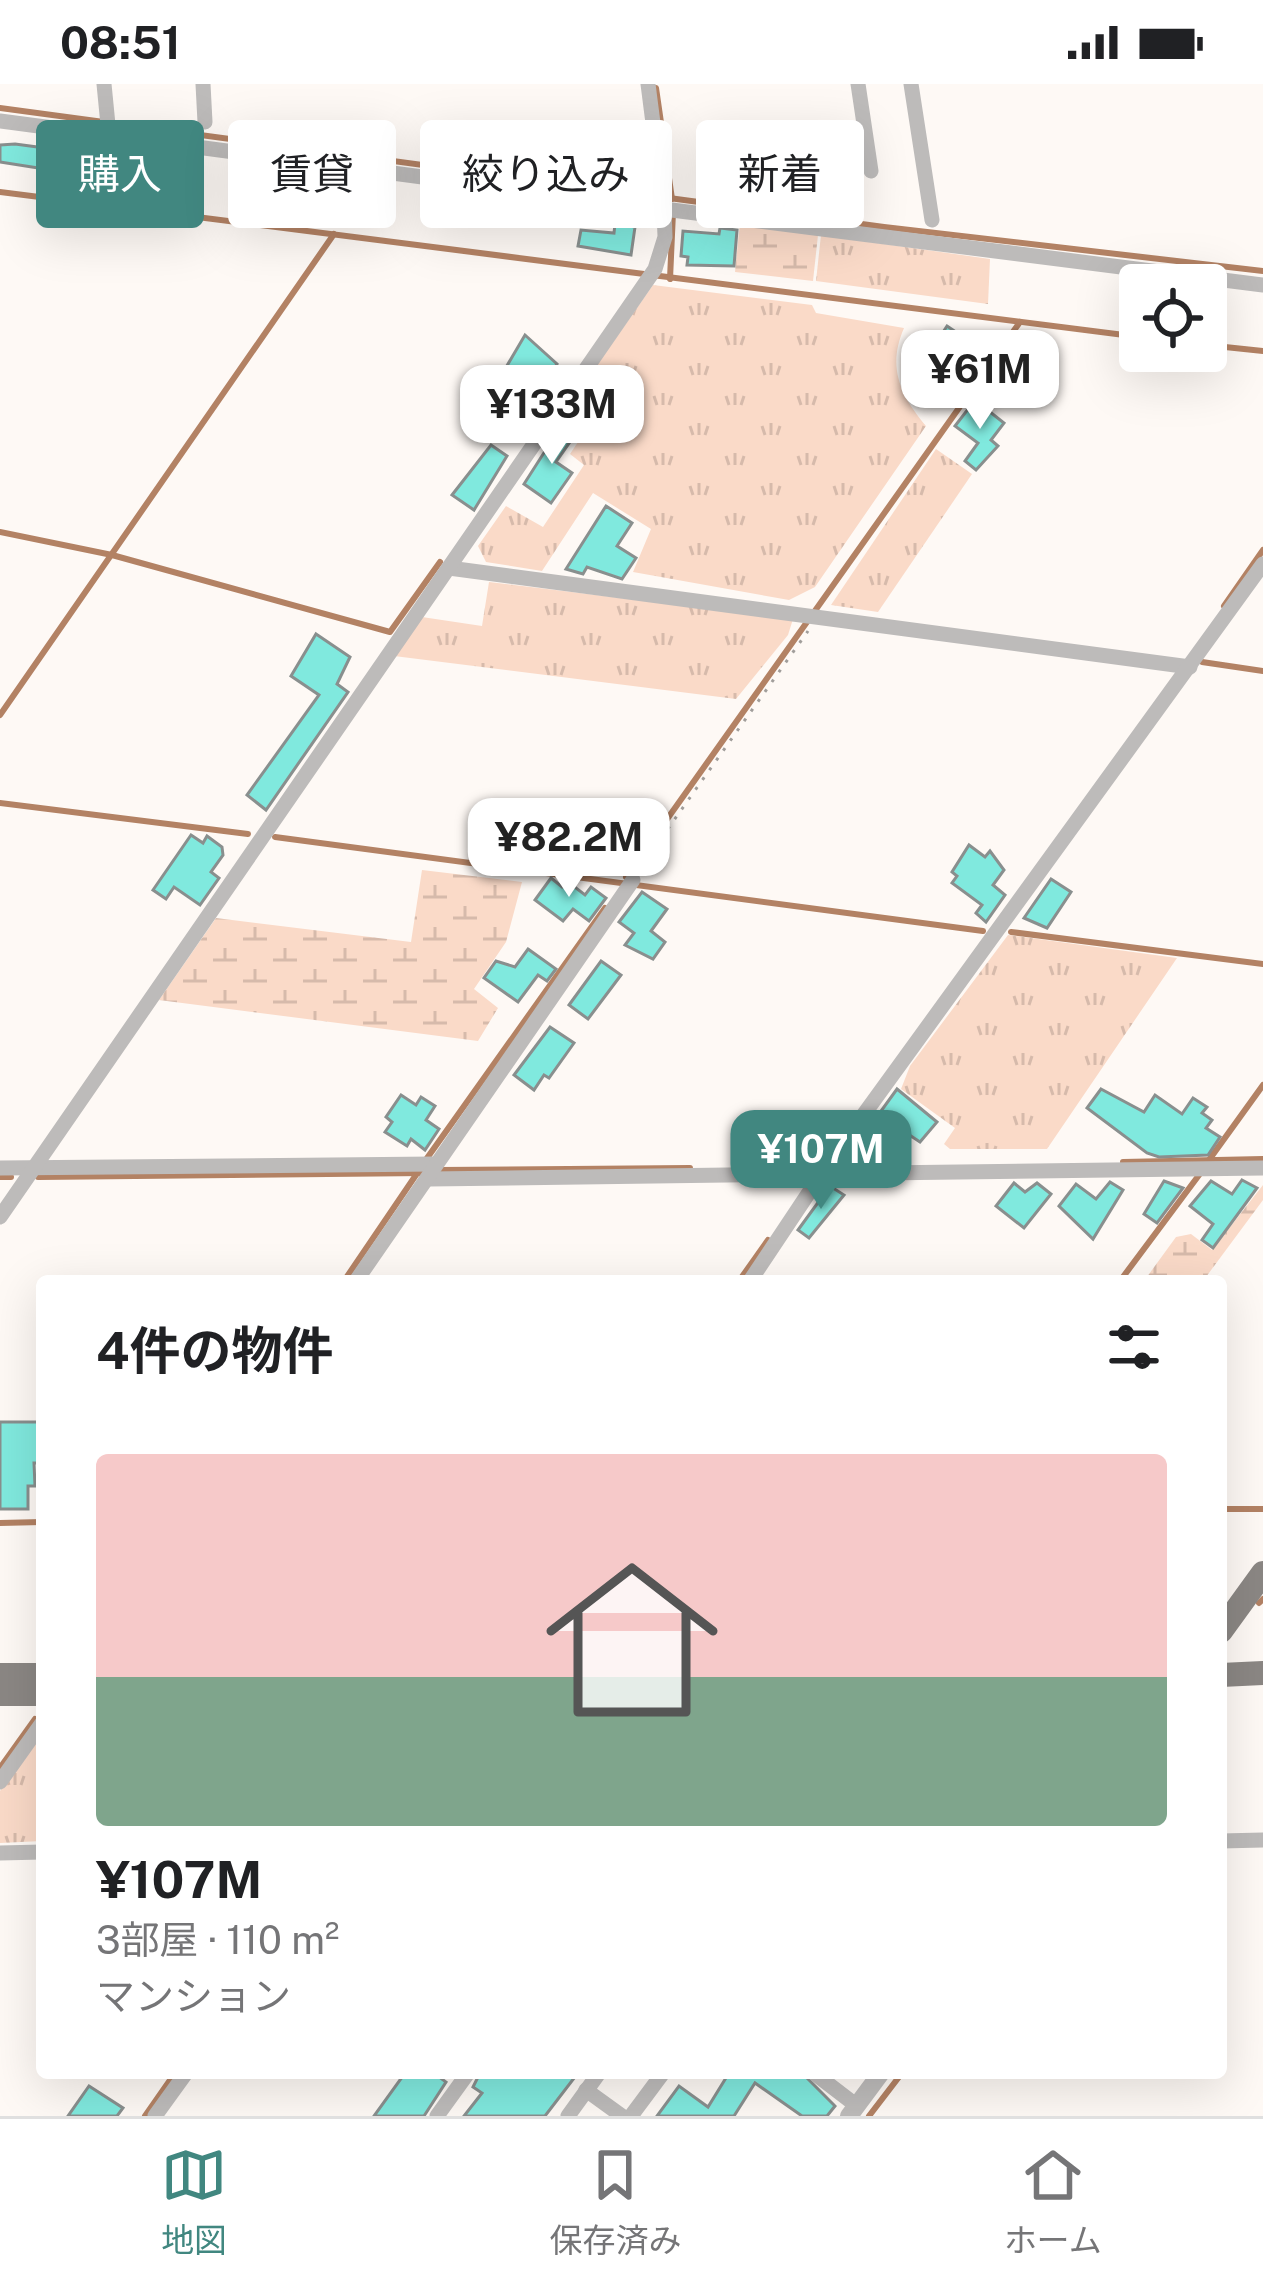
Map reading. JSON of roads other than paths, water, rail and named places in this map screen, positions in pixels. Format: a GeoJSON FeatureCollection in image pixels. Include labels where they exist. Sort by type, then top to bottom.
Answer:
{"type":"FeatureCollection","features":[{"type":"Feature","properties":{"kind":"main road"},"geometry":{"type":"LineString","coordinates":[[1227,1623],[1263,1573]]}},
{"type":"Feature","properties":{"kind":"main road"},"geometry":{"type":"LineString","coordinates":[[1227,1675],[1263,1672]]}},
{"type":"Feature","properties":{"kind":"main road"},"geometry":{"type":"LineString","coordinates":[[0,1676],[36,1675]]}},
{"type":"Feature","properties":{"kind":"main road"},"geometry":{"type":"LineString","coordinates":[[0,1694],[36,1694]]}},
{"type":"Feature","properties":{"kind":"street"},"geometry":{"type":"LineString","coordinates":[[104,84],[108,120]]}},
{"type":"Feature","properties":{"kind":"street"},"geometry":{"type":"LineString","coordinates":[[203,84],[205,122]]}},
{"type":"Feature","properties":{"kind":"street"},"geometry":{"type":"LineString","coordinates":[[648,84],[654,120]]}},
{"type":"Feature","properties":{"kind":"street"},"geometry":{"type":"LineString","coordinates":[[858,84],[871,172]]}},
{"type":"Feature","properties":{"kind":"street"},"geometry":{"type":"LineString","coordinates":[[911,84],[932,220]]}},
{"type":"Feature","properties":{"kind":"street"},"geometry":{"type":"LineString","coordinates":[[0,121],[36,122]]}},
{"type":"Feature","properties":{"kind":"street"},"geometry":{"type":"LineString","coordinates":[[204,138],[420,169]]}},
{"type":"Feature","properties":{"kind":"street"},"geometry":{"type":"LineString","coordinates":[[672,204],[1263,285]]}},
{"type":"Feature","properties":{"kind":"street"},"geometry":{"type":"LineString","coordinates":[[0,1216],[655,269],[666,228]]}},
{"type":"Feature","properties":{"kind":"street"},"geometry":{"type":"LineString","coordinates":[[754,1275],[822,1172],[1184,666],[1263,564]]}},
{"type":"Feature","properties":{"kind":"street"},"geometry":{"type":"LineString","coordinates":[[449,568],[1184,666]]}},
{"type":"Feature","properties":{"kind":"street"},"geometry":{"type":"LineString","coordinates":[[360,1275],[630,883]]}},
{"type":"Feature","properties":{"kind":"street"},"geometry":{"type":"LineString","coordinates":[[0,1168],[822,1172],[1263,1168]]}},
{"type":"Feature","properties":{"kind":"street"},"geometry":{"type":"LineString","coordinates":[[0,1782],[36,1731]]}},
{"type":"Feature","properties":{"kind":"street"},"geometry":{"type":"LineString","coordinates":[[1227,1841],[1263,1840]]}},
{"type":"Feature","properties":{"kind":"street"},"geometry":{"type":"LineString","coordinates":[[0,1852],[36,1852]]}},
{"type":"Feature","properties":{"kind":"street"},"geometry":{"type":"LineString","coordinates":[[155,2116],[181,2079]]}},
{"type":"Feature","properties":{"kind":"street"},"geometry":{"type":"LineString","coordinates":[[436,2116],[464,2079]]}},
{"type":"Feature","properties":{"kind":"street"},"geometry":{"type":"LineString","coordinates":[[568,2116],[594,2079]]}},
{"type":"Feature","properties":{"kind":"street"},"geometry":{"type":"LineString","coordinates":[[631,2116],[659,2079]]}},
{"type":"Feature","properties":{"kind":"street"},"geometry":{"type":"LineString","coordinates":[[820,2079],[853,2111],[877,2079]]}},
{"type":"Feature","properties":{"kind":"street"},"geometry":{"type":"LineString","coordinates":[[586,2090],[622,2116]]}},
{"type":"Feature","properties":{"kind":"waterway"},"geometry":{"type":"LineString","coordinates":[[656,88],[661,120]]}},
{"type":"Feature","properties":{"kind":"waterway"},"geometry":{"type":"LineString","coordinates":[[0,108],[884,227],[1263,271]]}},
{"type":"Feature","properties":{"kind":"waterway"},"geometry":{"type":"LineString","coordinates":[[0,192],[1119,334]]}},
{"type":"Feature","properties":{"kind":"waterway"},"geometry":{"type":"LineString","coordinates":[[670,279],[673,212]]}},
{"type":"Feature","properties":{"kind":"waterway"},"geometry":{"type":"LineString","coordinates":[[0,715],[334,234]]}},
{"type":"Feature","properties":{"kind":"waterway"},"geometry":{"type":"LineString","coordinates":[[626,877],[1020,322]]}},
{"type":"Feature","properties":{"kind":"waterway"},"geometry":{"type":"LineString","coordinates":[[1227,347],[1263,351]]}},
{"type":"Feature","properties":{"kind":"waterway"},"geometry":{"type":"LineString","coordinates":[[0,532],[112,555],[390,632],[440,562]]}},
{"type":"Feature","properties":{"kind":"waterway"},"geometry":{"type":"LineString","coordinates":[[1224,606],[1263,550]]}},
{"type":"Feature","properties":{"kind":"waterway"},"geometry":{"type":"LineString","coordinates":[[1202,662],[1263,671]]}},
{"type":"Feature","properties":{"kind":"waterway"},"geometry":{"type":"LineString","coordinates":[[0,803],[248,834]]}},
{"type":"Feature","properties":{"kind":"waterway"},"geometry":{"type":"LineString","coordinates":[[275,837],[983,931]]}},
{"type":"Feature","properties":{"kind":"waterway"},"geometry":{"type":"LineString","coordinates":[[425,1161],[605,908]]}},
{"type":"Feature","properties":{"kind":"waterway"},"geometry":{"type":"LineString","coordinates":[[1011,932],[1263,964]]}},
{"type":"Feature","properties":{"kind":"waterway"},"geometry":{"type":"LineString","coordinates":[[1209,1160],[1263,1085]]}},
{"type":"Feature","properties":{"kind":"waterway"},"geometry":{"type":"LineString","coordinates":[[1123,1162],[1263,1159]]}},
{"type":"Feature","properties":{"kind":"waterway"},"geometry":{"type":"LineString","coordinates":[[439,1170],[690,1168]]}},
{"type":"Feature","properties":{"kind":"waterway"},"geometry":{"type":"LineString","coordinates":[[1124,1275],[1202,1171]]}},
{"type":"Feature","properties":{"kind":"waterway"},"geometry":{"type":"LineString","coordinates":[[348,1275],[418,1172]]}},
{"type":"Feature","properties":{"kind":"waterway"},"geometry":{"type":"LineString","coordinates":[[38,1177],[426,1173]]}},
{"type":"Feature","properties":{"kind":"waterway"},"geometry":{"type":"LineString","coordinates":[[0,1177],[11,1177]]}},
{"type":"Feature","properties":{"kind":"waterway"},"geometry":{"type":"LineString","coordinates":[[743,1275],[768,1240]]}},
{"type":"Feature","properties":{"kind":"waterway"},"geometry":{"type":"LineString","coordinates":[[1227,1509],[1263,1509]]}},
{"type":"Feature","properties":{"kind":"waterway"},"geometry":{"type":"LineString","coordinates":[[0,1523],[36,1522]]}},
{"type":"Feature","properties":{"kind":"waterway"},"geometry":{"type":"LineString","coordinates":[[1259,1603],[1263,1599]]}},
{"type":"Feature","properties":{"kind":"waterway"},"geometry":{"type":"LineString","coordinates":[[0,1768],[35,1719]]}},
{"type":"Feature","properties":{"kind":"waterway"},"geometry":{"type":"LineString","coordinates":[[145,2116],[171,2079]]}},
{"type":"Feature","properties":{"kind":"waterway"},"geometry":{"type":"LineString","coordinates":[[869,2116],[897,2079]]}}]}
